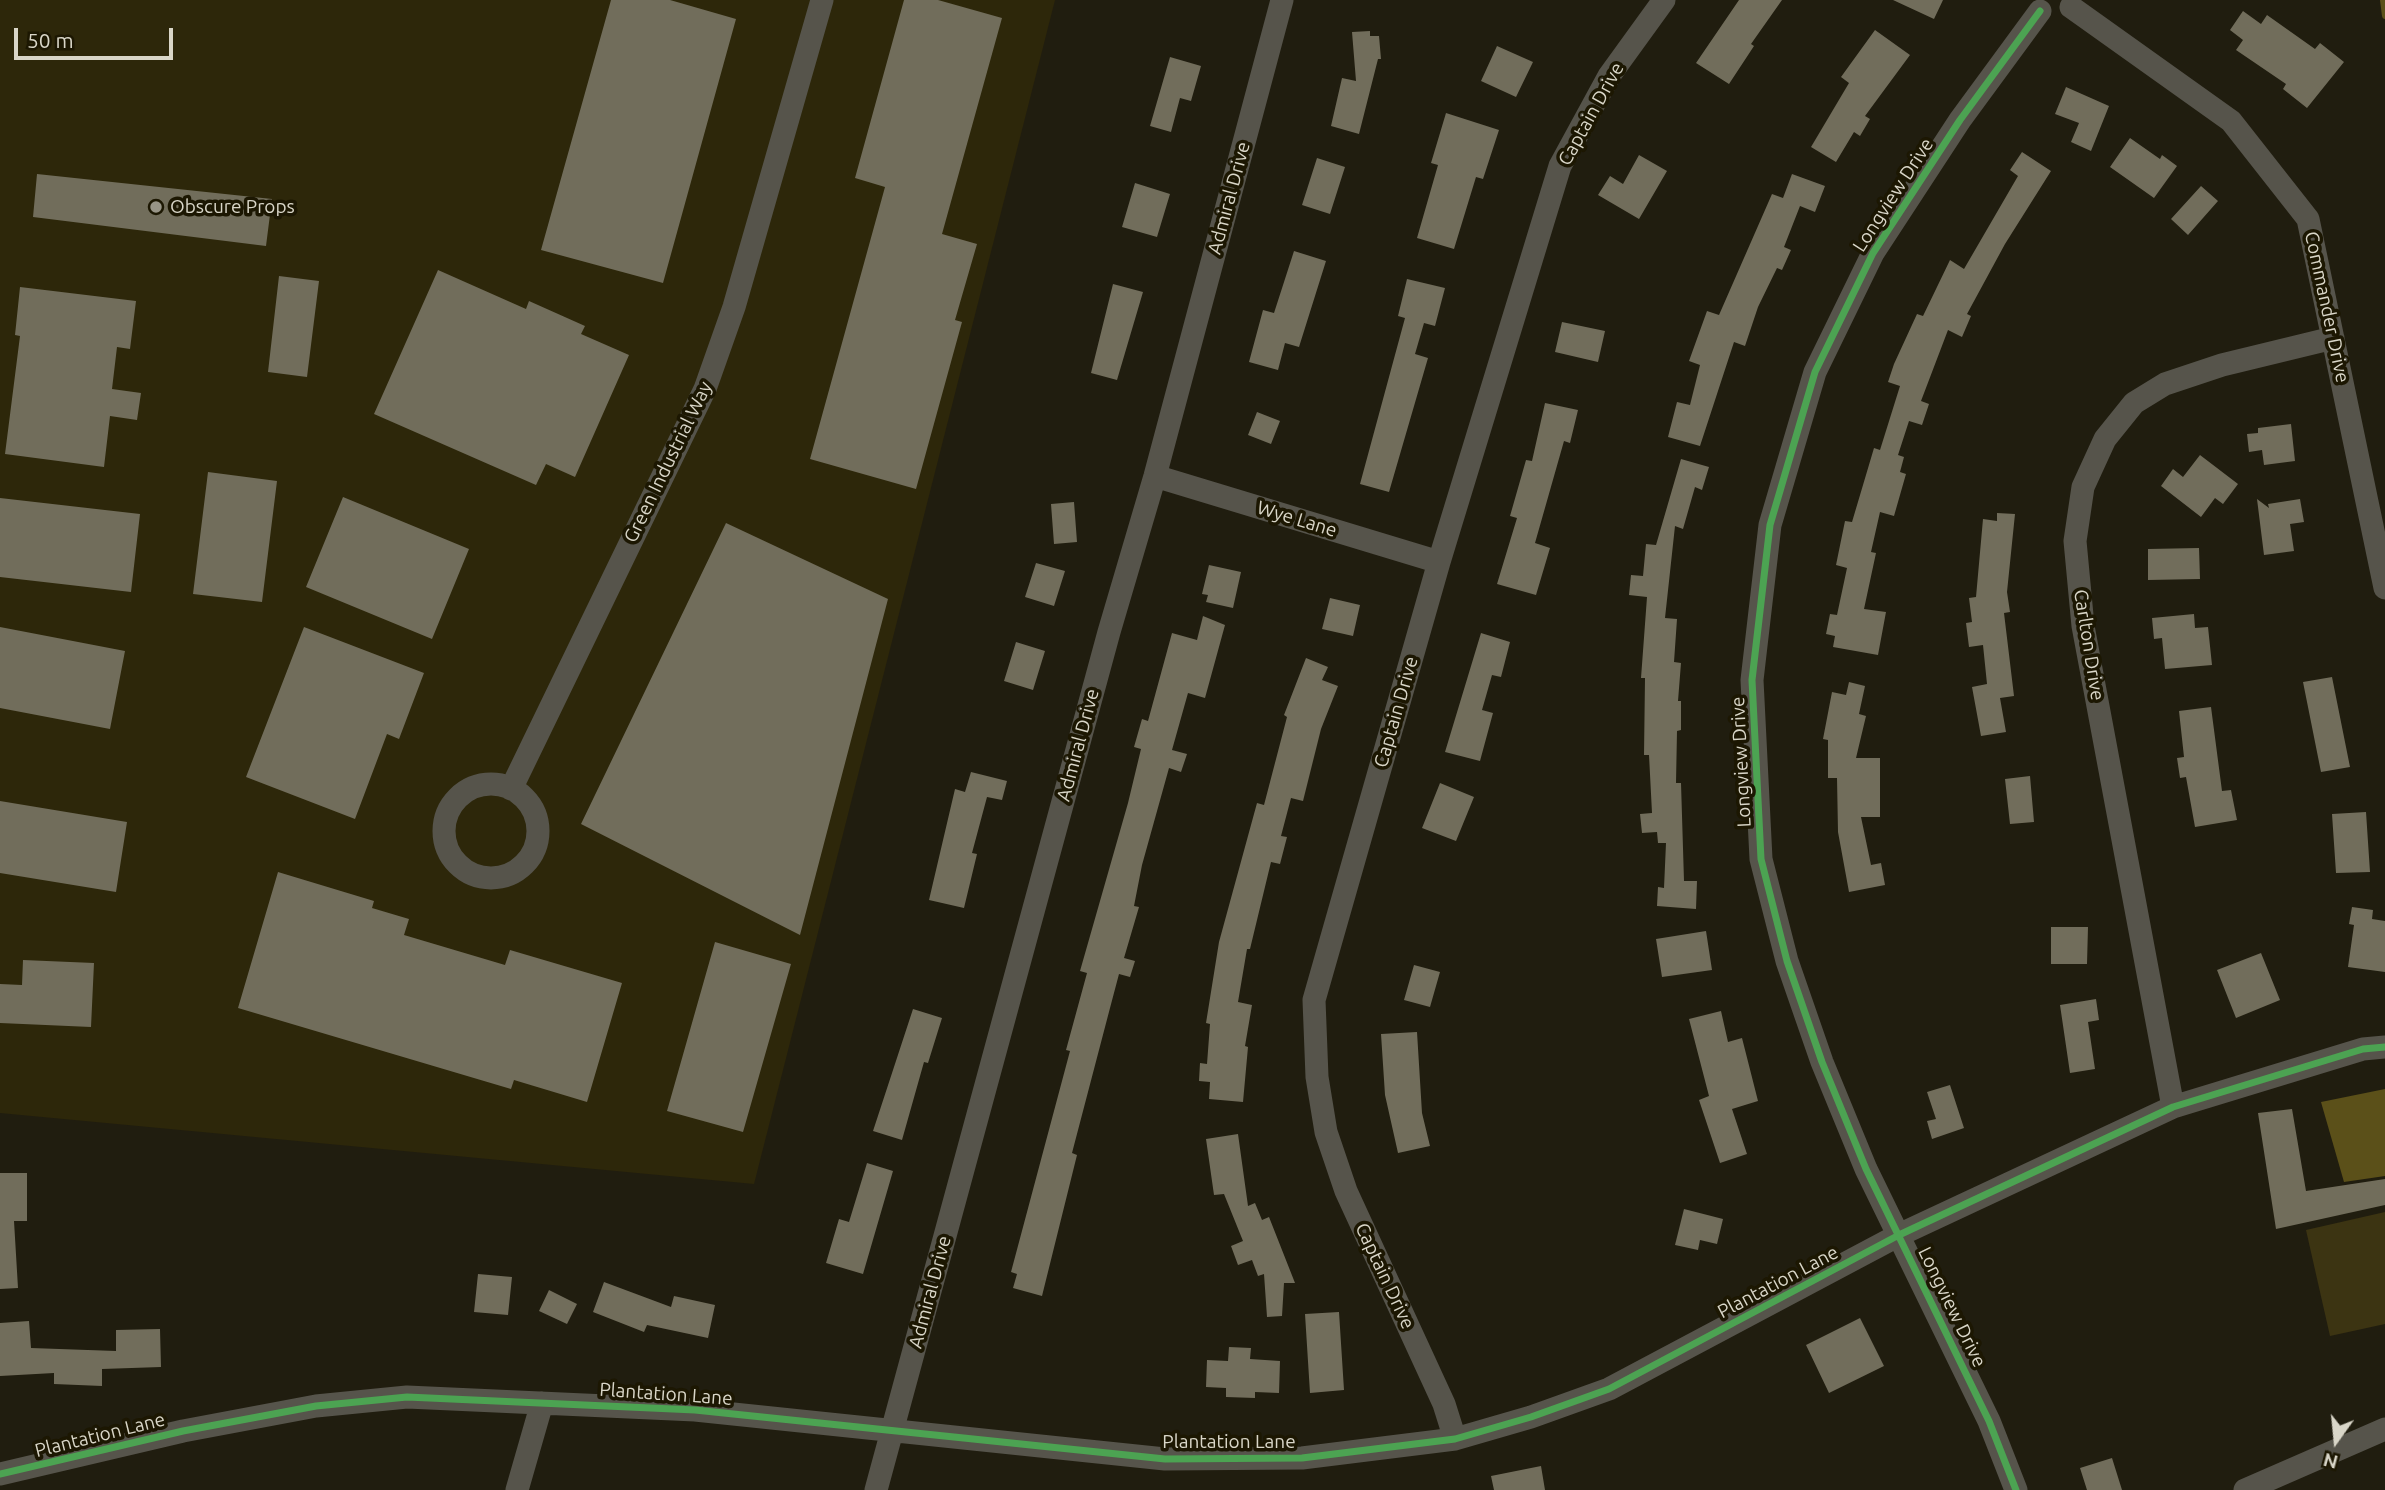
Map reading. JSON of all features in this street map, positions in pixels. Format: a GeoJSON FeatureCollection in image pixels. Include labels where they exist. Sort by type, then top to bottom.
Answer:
{"type":"FeatureCollection","features":[{"type":"Feature","properties":{"kind":"street","name":"Green Industrial Way"},"geometry":{"type":"LineString","coordinates":[[511,789],[705,389],[734,307],[822,0]]}},
{"type":"Feature","properties":{"kind":"street","name":"Admiral Drive"},"geometry":{"type":"LineString","coordinates":[[876,1490],[1109,632],[1155,476],[1282,0]]}},
{"type":"Feature","properties":{"kind":"street","name":"Captain Drive"},"geometry":{"type":"LineString","coordinates":[[1455,1439],[1444,1404],[1346,1191],[1326,1132],[1317,1077],[1314,1000],[1439,562],[1560,166],[1609,76],[1664,0]]}},
{"type":"Feature","properties":{"kind":"street"},"geometry":{"type":"LineString","coordinates":[[2036,6],[2053,16],[2072,3]]}},
{"type":"Feature","properties":{"kind":"street","name":"Commander Drive"},"geometry":{"type":"LineString","coordinates":[[2072,3],[2231,121],[2308,219],[2385,588]]}},
{"type":"Feature","properties":{"kind":"street","name":"Longview Drive"},"geometry":{"type":"LineString","coordinates":[[2016,1490],[1989,1421],[1866,1169],[1822,1062],[1787,961],[1761,859],[1752,680],[1770,525],[1815,372],[1873,253],[2036,6]]}},
{"type":"Feature","properties":{"kind":"street","name":"Carlton Drive"},"geometry":{"type":"LineString","coordinates":[[2173,1107],[2083,626],[2075,541],[2083,487],[2105,439],[2134,403],[2165,384],[2222,365],[2333,338]]}},
{"type":"Feature","properties":{"kind":"street","name":"Wye Lane"},"geometry":{"type":"LineString","coordinates":[[1155,476],[1439,562]]}},
{"type":"Feature","properties":{"kind":"street"},"geometry":{"type":"LineString","coordinates":[[481,785],[511,789],[524,797],[538,824],[533,854],[522,867],[509,875],[477,877],[463,870],[452,858],[445,844],[443,828],[447,813],[455,800],[481,785]]}},
{"type":"Feature","properties":{"kind":"street","name":"Plantation Lane"},"geometry":{"type":"LineString","coordinates":[[0,1474],[183,1431],[316,1406],[407,1398],[695,1409],[1165,1458],[1302,1458],[1455,1439],[1531,1417],[1609,1389],[1899,1235],[2173,1107],[2363,1049],[2385,1047]]}},
{"type":"Feature","properties":{"kind":"street"},"geometry":{"type":"LineString","coordinates":[[517,1490],[542,1403]]}},
{"type":"Feature","properties":{"kind":"street"},"geometry":{"type":"LineString","coordinates":[[2245,1490],[2385,1429]]}},
{"type":"Feature","properties":{"kind":"shaded area"},"geometry":{"type":"Polygon","coordinates":[[[0,0],[1055,0],[754,1184],[0,1113],[0,0]]]}},
{"type":"Feature","properties":{"kind":"shaded area"},"geometry":{"type":"Polygon","coordinates":[[[2385,1089],[2385,1176],[2344,1182],[2321,1102],[2385,1089]]]}},
{"type":"Feature","properties":{"kind":"shaded area"},"geometry":{"type":"Polygon","coordinates":[[[2385,1212],[2385,1324],[2330,1336],[2306,1230],[2385,1212]]]}},
{"type":"Feature","properties":{"kind":"building"},"geometry":{"type":"Polygon","coordinates":[[[611,0],[670,0],[736,19],[663,283],[541,250],[611,0]]]}},
{"type":"Feature","properties":{"kind":"building"},"geometry":{"type":"Polygon","coordinates":[[[904,0],[938,0],[1002,18],[942,234],[977,244],[955,320],[962,322],[916,489],[810,459],[885,187],[855,178],[904,0]]]}},
{"type":"Feature","properties":{"kind":"building"},"geometry":{"type":"Polygon","coordinates":[[[1739,0],[1782,0],[1751,44],[1754,46],[1729,84],[1696,63],[1739,0]]]}},
{"type":"Feature","properties":{"kind":"building"},"geometry":{"type":"Polygon","coordinates":[[[1893,0],[1943,0],[1934,19],[1893,0]]]}},
{"type":"Feature","properties":{"kind":"building"},"geometry":{"type":"Polygon","coordinates":[[[2243,11],[2261,24],[2267,15],[2315,49],[2320,43],[2344,62],[2307,108],[2283,89],[2286,84],[2236,50],[2243,40],[2230,30],[2243,11]]]}},
{"type":"Feature","properties":{"kind":"building"},"geometry":{"type":"Polygon","coordinates":[[[1875,30],[1910,55],[1865,116],[1870,119],[1860,136],[1854,132],[1836,162],[1811,147],[1849,83],[1841,77],[1875,30]]]}},
{"type":"Feature","properties":{"kind":"building"},"geometry":{"type":"Polygon","coordinates":[[[1370,31],[1370,36],[1379,36],[1381,59],[1378,59],[1359,134],[1331,126],[1342,78],[1356,81],[1352,32],[1370,31]]]}},
{"type":"Feature","properties":{"kind":"building"},"geometry":{"type":"Polygon","coordinates":[[[1497,46],[1533,62],[1516,97],[1481,81],[1497,46]]]}},
{"type":"Feature","properties":{"kind":"building"},"geometry":{"type":"Polygon","coordinates":[[[1170,57],[1201,66],[1191,101],[1180,98],[1171,132],[1150,126],[1170,57]]]}},
{"type":"Feature","properties":{"kind":"building"},"geometry":{"type":"Polygon","coordinates":[[[2066,87],[2109,106],[2091,151],[2071,142],[2079,123],[2055,114],[2066,87]]]}},
{"type":"Feature","properties":{"kind":"building"},"geometry":{"type":"Polygon","coordinates":[[[1446,113],[1499,130],[1483,179],[1476,177],[1454,249],[1417,238],[1438,165],[1431,163],[1446,113]]]}},
{"type":"Feature","properties":{"kind":"building"},"geometry":{"type":"Polygon","coordinates":[[[2130,138],[2160,159],[2162,155],[2177,166],[2154,198],[2110,167],[2130,138]]]}},
{"type":"Feature","properties":{"kind":"building"},"geometry":{"type":"Polygon","coordinates":[[[2022,152],[2051,171],[2005,244],[1967,314],[1971,316],[1962,337],[1948,330],[1921,401],[1929,404],[1922,425],[1909,421],[1898,455],[1904,457],[1900,472],[1906,474],[1894,516],[1880,512],[1871,552],[1876,553],[1864,609],[1886,612],[1878,655],[1833,647],[1835,636],[1826,634],[1830,614],[1837,615],[1847,568],[1836,565],[1845,521],[1852,522],[1874,448],[1880,450],[1900,386],[1888,382],[1894,364],[1917,314],[1923,316],[1950,260],[1964,269],[2018,176],[2010,170],[2022,152]]]}},
{"type":"Feature","properties":{"kind":"building"},"geometry":{"type":"Polygon","coordinates":[[[1639,155],[1667,171],[1639,219],[1598,195],[1610,176],[1623,184],[1639,155]]]}},
{"type":"Feature","properties":{"kind":"building"},"geometry":{"type":"Polygon","coordinates":[[[1317,158],[1345,167],[1330,214],[1302,205],[1317,158]]]}},
{"type":"Feature","properties":{"kind":"building"},"geometry":{"type":"Polygon","coordinates":[[[37,174],[272,199],[266,246],[33,217],[37,174]]]}},
{"type":"Feature","properties":{"kind":"building"},"geometry":{"type":"Polygon","coordinates":[[[1792,174],[1825,186],[1815,212],[1800,206],[1784,247],[1791,250],[1782,270],[1777,268],[1758,307],[1745,346],[1734,342],[1700,446],[1668,437],[1677,402],[1690,405],[1700,365],[1689,361],[1707,311],[1719,315],[1772,194],[1783,198],[1792,174]]]}},
{"type":"Feature","properties":{"kind":"building"},"geometry":{"type":"Polygon","coordinates":[[[1135,183],[1170,194],[1157,237],[1122,227],[1135,183]]]}},
{"type":"Feature","properties":{"kind":"building"},"geometry":{"type":"Polygon","coordinates":[[[2201,186],[2218,201],[2188,235],[2171,219],[2201,186]]]}},
{"type":"Feature","properties":{"kind":"building"},"geometry":{"type":"Polygon","coordinates":[[[1294,251],[1326,261],[1299,347],[1285,343],[1278,370],[1249,362],[1263,310],[1274,313],[1294,251]]]}},
{"type":"Feature","properties":{"kind":"building"},"geometry":{"type":"Polygon","coordinates":[[[438,270],[526,309],[529,301],[585,326],[581,334],[629,355],[575,477],[546,464],[536,485],[374,414],[438,270]]]}},
{"type":"Feature","properties":{"kind":"building"},"geometry":{"type":"Polygon","coordinates":[[[279,276],[319,281],[307,377],[268,372],[279,276]]]}},
{"type":"Feature","properties":{"kind":"building"},"geometry":{"type":"Polygon","coordinates":[[[1407,279],[1445,288],[1435,326],[1424,323],[1415,354],[1428,358],[1389,492],[1360,484],[1405,318],[1398,316],[1407,279]]]}},
{"type":"Feature","properties":{"kind":"building"},"geometry":{"type":"Polygon","coordinates":[[[1113,284],[1143,292],[1117,380],[1091,373],[1113,284]]]}},
{"type":"Feature","properties":{"kind":"building"},"geometry":{"type":"Polygon","coordinates":[[[20,287],[136,301],[130,349],[117,347],[112,389],[141,393],[137,420],[110,416],[104,467],[5,454],[20,336],[15,335],[20,287]]]}},
{"type":"Feature","properties":{"kind":"building"},"geometry":{"type":"Polygon","coordinates":[[[1562,322],[1605,331],[1598,362],[1555,352],[1562,322]]]}},
{"type":"Feature","properties":{"kind":"building"},"geometry":{"type":"Polygon","coordinates":[[[1545,403],[1578,410],[1570,443],[1564,441],[1535,543],[1550,548],[1536,595],[1497,584],[1517,518],[1510,516],[1526,460],[1532,461],[1545,403]]]}},
{"type":"Feature","properties":{"kind":"building"},"geometry":{"type":"Polygon","coordinates":[[[1257,412],[1280,421],[1271,444],[1248,435],[1257,412]]]}},
{"type":"Feature","properties":{"kind":"building"},"geometry":{"type":"Polygon","coordinates":[[[2291,424],[2295,461],[2264,465],[2262,450],[2249,452],[2247,434],[2258,433],[2258,428],[2291,424]]]}},
{"type":"Feature","properties":{"kind":"building"},"geometry":{"type":"Polygon","coordinates":[[[2200,455],[2238,484],[2223,504],[2215,498],[2201,517],[2161,486],[2173,469],[2183,477],[2200,455]]]}},
{"type":"Feature","properties":{"kind":"building"},"geometry":{"type":"Polygon","coordinates":[[[1681,459],[1709,467],[1702,490],[1695,487],[1683,529],[1675,526],[1665,618],[1677,619],[1674,662],[1681,663],[1678,701],[1681,701],[1681,730],[1677,731],[1676,783],[1681,783],[1684,881],[1697,881],[1696,909],[1657,906],[1658,887],[1664,888],[1666,843],[1658,843],[1657,832],[1642,833],[1640,814],[1652,813],[1649,755],[1644,755],[1645,678],[1641,678],[1647,597],[1629,595],[1631,575],[1643,576],[1646,544],[1656,545],[1681,459]]]}},
{"type":"Feature","properties":{"kind":"building"},"geometry":{"type":"Polygon","coordinates":[[[208,472],[277,481],[262,602],[193,594],[208,472]]]}},
{"type":"Feature","properties":{"kind":"building"},"geometry":{"type":"Polygon","coordinates":[[[343,497],[469,549],[432,639],[306,587],[343,497]]]}},
{"type":"Feature","properties":{"kind":"building"},"geometry":{"type":"Polygon","coordinates":[[[0,498],[140,514],[131,592],[0,577],[0,498]]]}},
{"type":"Feature","properties":{"kind":"building"},"geometry":{"type":"Polygon","coordinates":[[[2257,499],[2269,508],[2268,504],[2300,499],[2304,522],[2290,524],[2294,551],[2264,555],[2257,499]]]}},
{"type":"Feature","properties":{"kind":"building"},"geometry":{"type":"Polygon","coordinates":[[[1074,502],[1077,542],[1054,544],[1051,504],[1074,502]]]}},
{"type":"Feature","properties":{"kind":"building"},"geometry":{"type":"Polygon","coordinates":[[[1997,513],[2015,514],[2007,592],[2010,612],[2004,613],[2014,696],[2000,698],[2006,732],[1981,736],[1972,687],[1987,684],[1983,645],[1969,647],[1966,623],[1972,622],[1969,598],[1976,597],[1983,519],[1997,521],[1997,513]]]}},
{"type":"Feature","properties":{"kind":"building"},"geometry":{"type":"Polygon","coordinates":[[[726,523],[888,599],[800,935],[581,824],[726,523]]]}},
{"type":"Feature","properties":{"kind":"building"},"geometry":{"type":"Polygon","coordinates":[[[2199,548],[2200,579],[2148,580],[2148,549],[2199,548]]]}},
{"type":"Feature","properties":{"kind":"building"},"geometry":{"type":"Polygon","coordinates":[[[1036,563],[1065,571],[1054,606],[1025,597],[1036,563]]]}},
{"type":"Feature","properties":{"kind":"building"},"geometry":{"type":"Polygon","coordinates":[[[1209,565],[1241,572],[1233,608],[1206,602],[1208,595],[1202,594],[1209,565]]]}},
{"type":"Feature","properties":{"kind":"building"},"geometry":{"type":"Polygon","coordinates":[[[1330,598],[1360,605],[1353,636],[1322,629],[1330,598]]]}},
{"type":"Feature","properties":{"kind":"building"},"geometry":{"type":"Polygon","coordinates":[[[2194,614],[2195,628],[2208,627],[2212,665],[2165,669],[2162,638],[2154,639],[2152,618],[2194,614]]]}},
{"type":"Feature","properties":{"kind":"building"},"geometry":{"type":"Polygon","coordinates":[[[1203,616],[1225,625],[1205,698],[1188,693],[1172,750],[1187,754],[1181,772],[1169,768],[1142,865],[1134,906],[1139,907],[1124,958],[1135,961],[1130,977],[1119,974],[1072,1153],[1077,1155],[1042,1296],[1013,1288],[1017,1274],[1011,1272],[1070,1051],[1066,1050],[1087,973],[1080,971],[1128,803],[1141,749],[1134,747],[1142,719],[1148,721],[1172,633],[1197,640],[1203,616]]]}},
{"type":"Feature","properties":{"kind":"building"},"geometry":{"type":"Polygon","coordinates":[[[0,627],[125,651],[110,729],[0,708],[0,627]]]}},
{"type":"Feature","properties":{"kind":"building"},"geometry":{"type":"Polygon","coordinates":[[[304,627],[424,673],[399,739],[387,734],[355,819],[246,777],[304,627]]]}},
{"type":"Feature","properties":{"kind":"building"},"geometry":{"type":"Polygon","coordinates":[[[1481,633],[1510,642],[1501,677],[1492,675],[1482,710],[1493,713],[1480,761],[1445,752],[1481,633]]]}},
{"type":"Feature","properties":{"kind":"building"},"geometry":{"type":"Polygon","coordinates":[[[1016,642],[1045,651],[1033,690],[1004,681],[1016,642]]]}},
{"type":"Feature","properties":{"kind":"building"},"geometry":{"type":"Polygon","coordinates":[[[1306,658],[1328,667],[1322,680],[1338,686],[1321,729],[1303,801],[1291,798],[1281,836],[1287,837],[1280,864],[1271,862],[1250,949],[1247,949],[1238,1002],[1252,1005],[1245,1046],[1248,1047],[1243,1102],[1209,1099],[1210,1082],[1199,1081],[1200,1063],[1207,1064],[1210,1024],[1206,1023],[1219,942],[1257,803],[1264,805],[1287,717],[1284,715],[1306,658]]]}},
{"type":"Feature","properties":{"kind":"building"},"geometry":{"type":"Polygon","coordinates":[[[2332,677],[2350,767],[2321,772],[2303,682],[2332,677]]]}},
{"type":"Feature","properties":{"kind":"building"},"geometry":{"type":"Polygon","coordinates":[[[1849,682],[1865,686],[1859,714],[1866,716],[1856,758],[1880,758],[1880,817],[1861,817],[1871,865],[1881,863],[1885,885],[1849,892],[1838,832],[1837,778],[1828,778],[1828,740],[1823,739],[1832,692],[1846,695],[1849,682]]]}},
{"type":"Feature","properties":{"kind":"building"},"geometry":{"type":"Polygon","coordinates":[[[2211,707],[2222,791],[2231,790],[2237,820],[2195,827],[2186,777],[2180,778],[2177,758],[2184,757],[2179,711],[2211,707]]]}},
{"type":"Feature","properties":{"kind":"building"},"geometry":{"type":"Polygon","coordinates":[[[971,772],[1007,781],[1002,800],[987,797],[972,853],[977,854],[964,908],[929,900],[955,789],[965,792],[971,772]]]}},
{"type":"Feature","properties":{"kind":"building"},"geometry":{"type":"Polygon","coordinates":[[[2030,776],[2034,822],[2010,824],[2005,779],[2030,776]]]}},
{"type":"Feature","properties":{"kind":"building"},"geometry":{"type":"Polygon","coordinates":[[[1440,783],[1474,797],[1456,841],[1422,828],[1440,783]]]}},
{"type":"Feature","properties":{"kind":"building"},"geometry":{"type":"Polygon","coordinates":[[[0,801],[127,822],[116,892],[0,873],[0,801]]]}},
{"type":"Feature","properties":{"kind":"building"},"geometry":{"type":"Polygon","coordinates":[[[2366,812],[2370,872],[2336,873],[2332,814],[2366,812]]]}},
{"type":"Feature","properties":{"kind":"building"},"geometry":{"type":"Polygon","coordinates":[[[278,872],[374,901],[372,908],[409,919],[404,935],[505,965],[510,950],[622,983],[587,1102],[514,1080],[511,1089],[238,1008],[278,872]]]}},
{"type":"Feature","properties":{"kind":"building"},"geometry":{"type":"Polygon","coordinates":[[[2352,907],[2373,910],[2372,919],[2385,921],[2385,972],[2348,967],[2354,925],[2349,924],[2352,907]]]}},
{"type":"Feature","properties":{"kind":"building"},"geometry":{"type":"Polygon","coordinates":[[[2051,927],[2088,927],[2087,964],[2051,964],[2051,927]]]}},
{"type":"Feature","properties":{"kind":"building"},"geometry":{"type":"Polygon","coordinates":[[[1706,931],[1712,970],[1662,977],[1656,939],[1706,931]]]}},
{"type":"Feature","properties":{"kind":"building"},"geometry":{"type":"Polygon","coordinates":[[[715,942],[791,964],[743,1132],[667,1111],[715,942]]]}},
{"type":"Feature","properties":{"kind":"building"},"geometry":{"type":"Polygon","coordinates":[[[2261,953],[2280,1000],[2236,1018],[2217,970],[2261,953]]]}},
{"type":"Feature","properties":{"kind":"building"},"geometry":{"type":"Polygon","coordinates":[[[23,960],[94,963],[91,1027],[0,1023],[0,984],[22,985],[23,960]]]}},
{"type":"Feature","properties":{"kind":"building"},"geometry":{"type":"Polygon","coordinates":[[[1414,965],[1440,972],[1430,1007],[1404,1000],[1414,965]]]}},
{"type":"Feature","properties":{"kind":"building"},"geometry":{"type":"Polygon","coordinates":[[[2096,999],[2099,1020],[2088,1022],[2095,1069],[2070,1073],[2060,1005],[2096,999]]]}},
{"type":"Feature","properties":{"kind":"building"},"geometry":{"type":"Polygon","coordinates":[[[913,1009],[942,1018],[928,1063],[924,1062],[902,1140],[873,1131],[913,1009]]]}},
{"type":"Feature","properties":{"kind":"building"},"geometry":{"type":"Polygon","coordinates":[[[1721,1011],[1728,1042],[1742,1038],[1758,1101],[1732,1109],[1747,1154],[1720,1163],[1699,1100],[1709,1096],[1689,1019],[1721,1011]]]}},
{"type":"Feature","properties":{"kind":"building"},"geometry":{"type":"Polygon","coordinates":[[[1417,1032],[1422,1113],[1430,1146],[1398,1153],[1385,1095],[1381,1034],[1417,1032]]]}},
{"type":"Feature","properties":{"kind":"building"},"geometry":{"type":"Polygon","coordinates":[[[1950,1085],[1964,1128],[1932,1139],[1927,1121],[1936,1119],[1927,1092],[1950,1085]]]}},
{"type":"Feature","properties":{"kind":"building"},"geometry":{"type":"Polygon","coordinates":[[[2292,1109],[2306,1191],[2385,1179],[2385,1205],[2276,1229],[2258,1113],[2292,1109]]]}},
{"type":"Feature","properties":{"kind":"building"},"geometry":{"type":"Polygon","coordinates":[[[1238,1134],[1248,1206],[1255,1203],[1262,1220],[1269,1217],[1295,1283],[1284,1283],[1282,1316],[1267,1317],[1264,1274],[1258,1276],[1252,1260],[1238,1265],[1231,1246],[1243,1241],[1224,1194],[1214,1195],[1206,1139],[1238,1134]]]}},
{"type":"Feature","properties":{"kind":"building"},"geometry":{"type":"Polygon","coordinates":[[[867,1163],[893,1171],[863,1274],[826,1263],[839,1219],[849,1222],[867,1163]]]}},
{"type":"Feature","properties":{"kind":"building"},"geometry":{"type":"Polygon","coordinates":[[[0,1173],[27,1173],[27,1221],[14,1221],[18,1288],[0,1289],[0,1173]]]}},
{"type":"Feature","properties":{"kind":"building"},"geometry":{"type":"Polygon","coordinates":[[[1684,1209],[1723,1219],[1717,1244],[1700,1240],[1698,1250],[1675,1245],[1684,1209]]]}},
{"type":"Feature","properties":{"kind":"building"},"geometry":{"type":"Polygon","coordinates":[[[478,1274],[512,1277],[508,1315],[474,1312],[478,1274]]]}},
{"type":"Feature","properties":{"kind":"building"},"geometry":{"type":"Polygon","coordinates":[[[604,1282],[671,1307],[674,1296],[715,1305],[708,1338],[647,1325],[644,1332],[593,1312],[604,1282]]]}},
{"type":"Feature","properties":{"kind":"building"},"geometry":{"type":"Polygon","coordinates":[[[549,1290],[577,1304],[567,1324],[539,1311],[549,1290]]]}},
{"type":"Feature","properties":{"kind":"building"},"geometry":{"type":"Polygon","coordinates":[[[1339,1312],[1344,1390],[1310,1393],[1305,1314],[1339,1312]]]}},
{"type":"Feature","properties":{"kind":"building"},"geometry":{"type":"Polygon","coordinates":[[[1860,1318],[1884,1366],[1829,1393],[1806,1345],[1860,1318]]]}},
{"type":"Feature","properties":{"kind":"building"},"geometry":{"type":"Polygon","coordinates":[[[29,1321],[31,1348],[116,1351],[116,1330],[160,1329],[161,1367],[102,1369],[102,1386],[54,1384],[54,1373],[0,1376],[0,1323],[29,1321]]]}},
{"type":"Feature","properties":{"kind":"building"},"geometry":{"type":"Polygon","coordinates":[[[1229,1347],[1251,1348],[1250,1359],[1280,1361],[1279,1393],[1255,1392],[1255,1398],[1226,1397],[1226,1388],[1206,1387],[1207,1360],[1228,1361],[1229,1347]]]}},
{"type":"Feature","properties":{"kind":"building"},"geometry":{"type":"Polygon","coordinates":[[[2112,1458],[2122,1490],[2087,1490],[2080,1468],[2112,1458]]]}},
{"type":"Feature","properties":{"kind":"building"},"geometry":{"type":"Polygon","coordinates":[[[1541,1466],[1545,1490],[1494,1490],[1491,1476],[1541,1466]]]}},
{"type":"Feature","properties":{"kind":"waterway"},"geometry":{"type":"LineString","coordinates":[[2383,0],[2385,16]]}},
{"type":"Feature","properties":{"kind":"cycle path"},"geometry":{"type":"LineString","coordinates":[[2016,1490],[1989,1421],[1866,1169],[1822,1062],[1787,961],[1761,859],[1752,680],[1770,525],[1815,372],[1873,253],[1960,120],[2040,11]]}},
{"type":"Feature","properties":{"kind":"cycle path"},"geometry":{"type":"LineString","coordinates":[[0,1474],[183,1431],[316,1406],[407,1397],[695,1410],[1165,1459],[1302,1458],[1455,1439],[1531,1417],[1609,1389],[1899,1235],[2173,1107],[2363,1049],[2385,1047]]}},
{"type":"Feature","properties":{"kind":"place","name":"Obscure Props"},"geometry":{"type":"Point","coordinates":[156,207]}}]}
